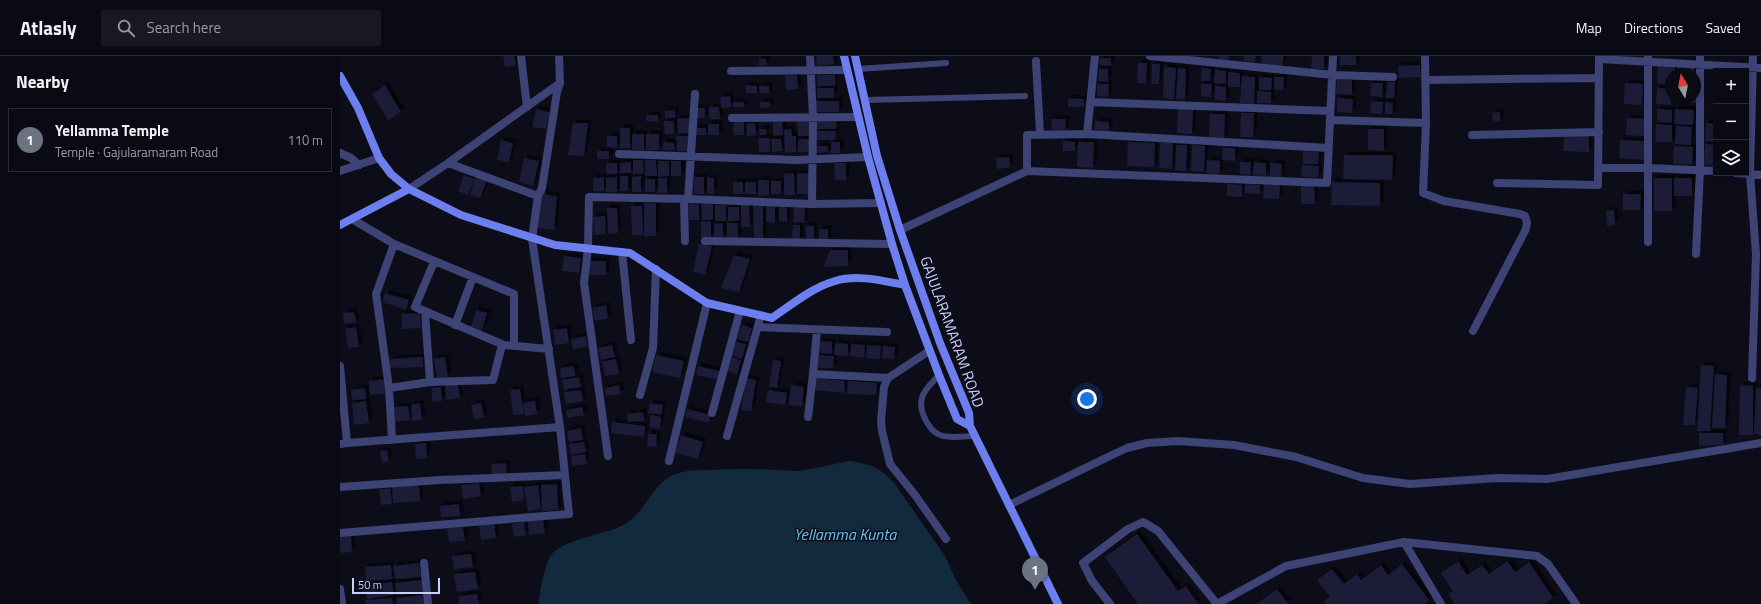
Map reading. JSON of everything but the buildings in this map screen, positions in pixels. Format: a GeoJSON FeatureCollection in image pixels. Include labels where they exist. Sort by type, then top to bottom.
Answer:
{"type":"FeatureCollection","features":[{"type":"Feature","properties":{"kind":"main road"},"geometry":{"type":"LineString","coordinates":[[844,56],[857,117],[892,244],[905,285],[929,351],[957,419],[970,426]]}},
{"type":"Feature","properties":{"kind":"main road","name":"GAJULARAMARAM ROAD"},"geometry":{"type":"LineString","coordinates":[[855,56],[877,156],[900,230],[940,343],[969,414],[970,426],[1058,604]]}},
{"type":"Feature","properties":{"kind":"main road"},"geometry":{"type":"LineString","coordinates":[[340,76],[358,108],[379,158],[391,174],[409,189],[461,215],[532,239],[555,245],[630,253],[707,303],[772,318],[814,291],[835,281],[855,278],[905,285]]}},
{"type":"Feature","properties":{"kind":"main road"},"geometry":{"type":"LineString","coordinates":[[340,225],[409,189]]}},
{"type":"Feature","properties":{"kind":"street"},"geometry":{"type":"LineString","coordinates":[[521,56],[527,107]]}},
{"type":"Feature","properties":{"kind":"street"},"geometry":{"type":"LineString","coordinates":[[340,533],[569,514],[560,427],[532,239],[538,196],[542,188],[557,92],[560,83],[559,56]]}},
{"type":"Feature","properties":{"kind":"street"},"geometry":{"type":"LineString","coordinates":[[810,56],[812,71],[813,117],[812,204]]}},
{"type":"Feature","properties":{"kind":"street"},"geometry":{"type":"LineString","coordinates":[[1087,134],[1095,56]]}},
{"type":"Feature","properties":{"kind":"street"},"geometry":{"type":"LineString","coordinates":[[1150,56],[1333,75],[1393,77]]}},
{"type":"Feature","properties":{"kind":"street"},"geometry":{"type":"LineString","coordinates":[[900,230],[1027,171],[1327,183],[1333,56]]}},
{"type":"Feature","properties":{"kind":"street"},"geometry":{"type":"LineString","coordinates":[[1425,56],[1426,123],[1424,193],[1444,201],[1520,214],[1525,216],[1527,223],[1522,236],[1473,331]]}},
{"type":"Feature","properties":{"kind":"street"},"geometry":{"type":"LineString","coordinates":[[1696,254],[1700,170],[1700,56]]}},
{"type":"Feature","properties":{"kind":"street"},"geometry":{"type":"LineString","coordinates":[[1752,378],[1757,334],[1756,254],[1750,174],[1757,68],[1754,56]]}},
{"type":"Feature","properties":{"kind":"street"},"geometry":{"type":"LineString","coordinates":[[1497,183],[1598,185],[1599,58],[1648,59],[1701,65],[1757,68]]}},
{"type":"Feature","properties":{"kind":"street"},"geometry":{"type":"LineString","coordinates":[[1648,59],[1648,242]]}},
{"type":"Feature","properties":{"kind":"street"},"geometry":{"type":"LineString","coordinates":[[1036,61],[1040,134]]}},
{"type":"Feature","properties":{"kind":"street"},"geometry":{"type":"LineString","coordinates":[[731,71],[846,70]]}},
{"type":"Feature","properties":{"kind":"street"},"geometry":{"type":"LineString","coordinates":[[1426,80],[1599,78]]}},
{"type":"Feature","properties":{"kind":"street"},"geometry":{"type":"LineString","coordinates":[[409,189],[560,83]]}},
{"type":"Feature","properties":{"kind":"street"},"geometry":{"type":"LineString","coordinates":[[685,241],[686,199],[695,94]]}},
{"type":"Feature","properties":{"kind":"street"},"geometry":{"type":"LineString","coordinates":[[1090,102],[1330,111]]}},
{"type":"Feature","properties":{"kind":"street"},"geometry":{"type":"LineString","coordinates":[[732,118],[857,117]]}},
{"type":"Feature","properties":{"kind":"street"},"geometry":{"type":"LineString","coordinates":[[1330,120],[1426,123]]}},
{"type":"Feature","properties":{"kind":"street"},"geometry":{"type":"LineString","coordinates":[[1472,135],[1599,132]]}},
{"type":"Feature","properties":{"kind":"street"},"geometry":{"type":"LineString","coordinates":[[1027,171],[1027,134],[1087,134],[1328,148]]}},
{"type":"Feature","properties":{"kind":"street"},"geometry":{"type":"LineString","coordinates":[[340,153],[351,158],[359,165]]}},
{"type":"Feature","properties":{"kind":"street"},"geometry":{"type":"LineString","coordinates":[[619,154],[812,160],[868,157]]}},
{"type":"Feature","properties":{"kind":"street"},"geometry":{"type":"LineString","coordinates":[[340,172],[379,158]]}},
{"type":"Feature","properties":{"kind":"street"},"geometry":{"type":"LineString","coordinates":[[448,163],[538,196]]}},
{"type":"Feature","properties":{"kind":"street"},"geometry":{"type":"LineString","coordinates":[[1598,168],[1648,168],[1713,171]]}},
{"type":"Feature","properties":{"kind":"street"},"geometry":{"type":"LineString","coordinates":[[1750,174],[1761,175]]}},
{"type":"Feature","properties":{"kind":"street"},"geometry":{"type":"LineString","coordinates":[[608,456],[584,283],[588,248],[590,197],[812,204],[881,203]]}},
{"type":"Feature","properties":{"kind":"street"},"geometry":{"type":"LineString","coordinates":[[352,219],[394,244],[434,262],[514,294],[514,346]]}},
{"type":"Feature","properties":{"kind":"street"},"geometry":{"type":"LineString","coordinates":[[705,241],[892,244]]}},
{"type":"Feature","properties":{"kind":"street"},"geometry":{"type":"LineString","coordinates":[[392,440],[389,388],[376,294],[394,244]]}},
{"type":"Feature","properties":{"kind":"street"},"geometry":{"type":"LineString","coordinates":[[622,252],[631,340]]}},
{"type":"Feature","properties":{"kind":"street"},"geometry":{"type":"LineString","coordinates":[[434,262],[415,308],[502,345],[549,349]]}},
{"type":"Feature","properties":{"kind":"street"},"geometry":{"type":"LineString","coordinates":[[640,395],[653,348],[656,269]]}},
{"type":"Feature","properties":{"kind":"street"},"geometry":{"type":"LineString","coordinates":[[455,324],[473,278]]}},
{"type":"Feature","properties":{"kind":"street"},"geometry":{"type":"LineString","coordinates":[[669,461],[707,303]]}},
{"type":"Feature","properties":{"kind":"street"},"geometry":{"type":"LineString","coordinates":[[712,413],[740,311]]}},
{"type":"Feature","properties":{"kind":"street"},"geometry":{"type":"LineString","coordinates":[[425,312],[430,382]]}},
{"type":"Feature","properties":{"kind":"street"},"geometry":{"type":"LineString","coordinates":[[727,436],[758,327],[760,315]]}},
{"type":"Feature","properties":{"kind":"street"},"geometry":{"type":"LineString","coordinates":[[758,327],[887,332]]}},
{"type":"Feature","properties":{"kind":"street"},"geometry":{"type":"LineString","coordinates":[[808,418],[817,330]]}},
{"type":"Feature","properties":{"kind":"street"},"geometry":{"type":"LineString","coordinates":[[389,388],[430,382],[493,380],[502,345]]}},
{"type":"Feature","properties":{"kind":"street"},"geometry":{"type":"LineString","coordinates":[[929,351],[888,378],[884,387],[881,421],[883,439],[890,464],[915,495],[946,539]]}},
{"type":"Feature","properties":{"kind":"street"},"geometry":{"type":"LineString","coordinates":[[340,366],[344,444],[560,427]]}},
{"type":"Feature","properties":{"kind":"street"},"geometry":{"type":"LineString","coordinates":[[813,374],[888,378]]}},
{"type":"Feature","properties":{"kind":"street"},"geometry":{"type":"LineString","coordinates":[[1008,505],[1127,448],[1147,443],[1178,441],[1234,445],[1296,457],[1363,478],[1410,484],[1497,478],[1547,479],[1761,443]]}},
{"type":"Feature","properties":{"kind":"street"},"geometry":{"type":"LineString","coordinates":[[340,487],[440,480],[565,475]]}},
{"type":"Feature","properties":{"kind":"street"},"geometry":{"type":"LineString","coordinates":[[1110,604],[1092,580],[1083,563],[1128,529],[1143,522],[1158,531],[1217,604],[1286,566],[1404,542],[1537,556],[1548,564],[1576,604]]}},
{"type":"Feature","properties":{"kind":"street"},"geometry":{"type":"LineString","coordinates":[[1404,542],[1441,604]]}},
{"type":"Feature","properties":{"kind":"street"},"geometry":{"type":"LineString","coordinates":[[424,563],[428,604]]}},
{"type":"Feature","properties":{"kind":"street"},"geometry":{"type":"LineString","coordinates":[[340,589],[342,604]]}},
{"type":"Feature","properties":{"kind":"lane"},"geometry":{"type":"LineString","coordinates":[[858,69],[946,63]]}},
{"type":"Feature","properties":{"kind":"lane"},"geometry":{"type":"LineString","coordinates":[[865,100],[1026,96]]}},
{"type":"Feature","properties":{"kind":"lane"},"geometry":{"type":"LineString","coordinates":[[939,375],[922,398],[921,407],[931,428],[941,436],[974,436]]}},
{"type":"Feature","properties":{"kind":"water","name":"Yellamma Kunta"},"geometry":{"type":"Polygon","coordinates":[[[848,461],[872,466],[884,473],[895,484],[945,556],[956,580],[971,604],[539,604],[543,578],[549,558],[552,554],[567,544],[609,531],[627,523],[640,510],[663,481],[670,476],[682,472],[697,470],[762,469],[799,471],[848,461]]]}},
{"type":"Feature","properties":{"kind":"place","name":"Yellamma Temple"},"geometry":{"type":"Point","coordinates":[1035,590]}}]}
